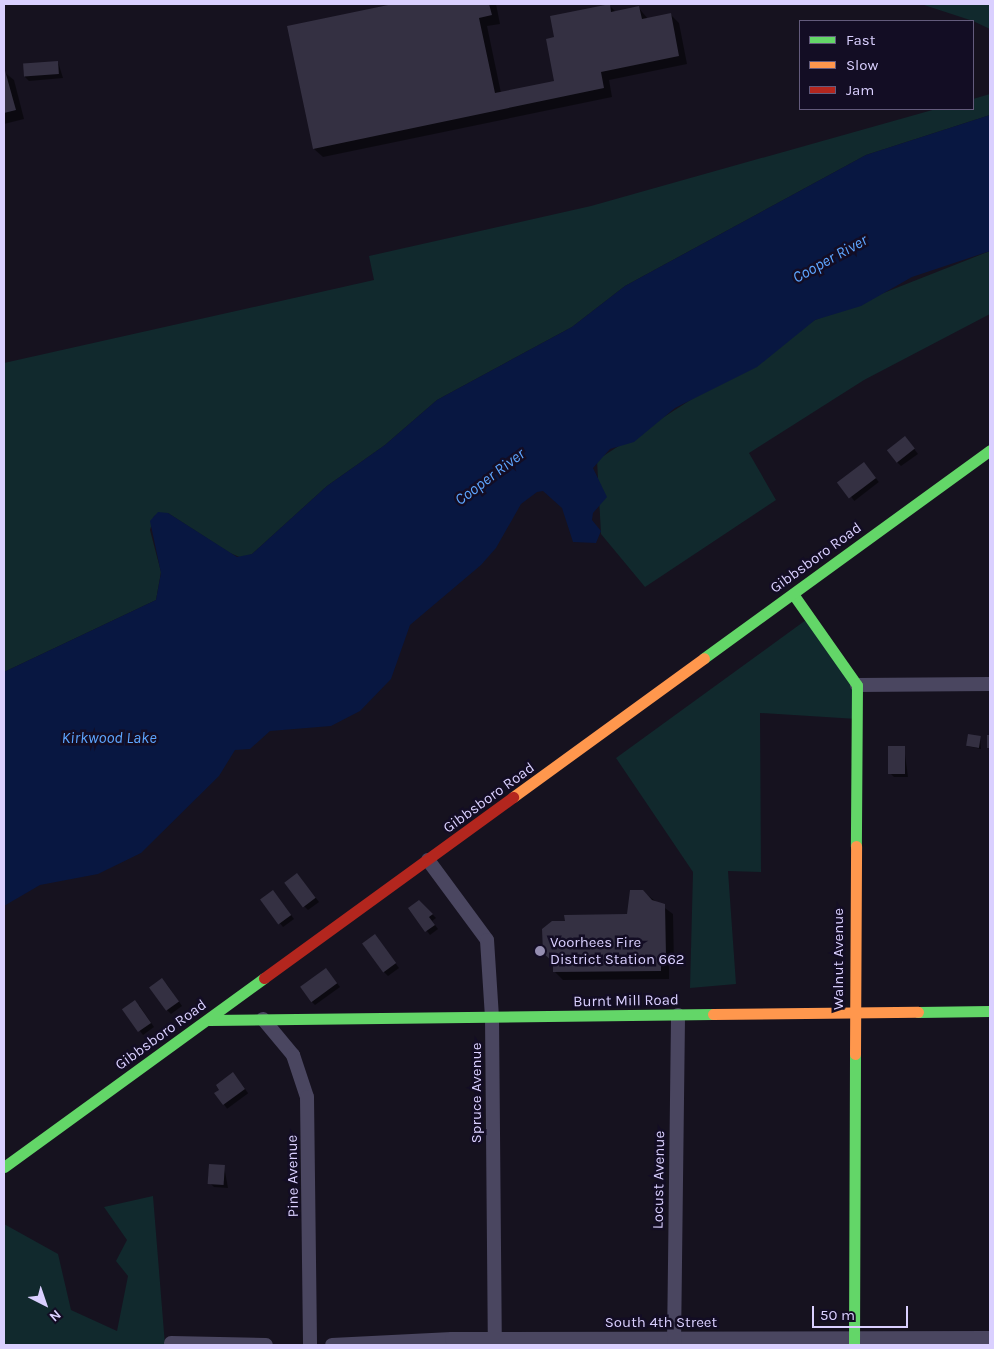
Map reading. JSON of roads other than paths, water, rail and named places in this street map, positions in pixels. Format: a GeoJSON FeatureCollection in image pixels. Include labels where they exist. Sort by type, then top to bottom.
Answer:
{"type":"FeatureCollection","features":[{"type":"Feature","properties":{"kind":"street","name":"Gibbsboro Road"},"geometry":{"type":"LineString","coordinates":[[4,1167],[209,1020],[990,450]]}},
{"type":"Feature","properties":{"kind":"street"},"geometry":{"type":"LineString","coordinates":[[793,594],[858,685],[990,684]]}},
{"type":"Feature","properties":{"kind":"street","name":"Walnut Avenue"},"geometry":{"type":"LineString","coordinates":[[854,1342],[854,1015],[858,685]]}},
{"type":"Feature","properties":{"kind":"street","name":"Spruce Avenue"},"geometry":{"type":"LineString","coordinates":[[428,860],[487,940],[492,1017],[495,1342]]}},
{"type":"Feature","properties":{"kind":"street","name":"Burnt Mill Road"},"geometry":{"type":"LineString","coordinates":[[209,1020],[854,1015],[990,1011]]}},
{"type":"Feature","properties":{"kind":"street","name":"Locust Avenue"},"geometry":{"type":"LineString","coordinates":[[674,1342],[678,1015]]}},
{"type":"Feature","properties":{"kind":"street","name":"Pine Avenue"},"geometry":{"type":"LineString","coordinates":[[263,1019],[292,1055],[307,1097],[310,1345]]}},
{"type":"Feature","properties":{"kind":"street","name":"South 4th Street"},"geometry":{"type":"LineString","coordinates":[[332,1345],[495,1342],[854,1342],[990,1338]]}},
{"type":"Feature","properties":{"kind":"street"},"geometry":{"type":"LineString","coordinates":[[171,1343],[266,1345]]}},
{"type":"Feature","properties":{"kind":"water","name":"Kirkwood Lake"},"geometry":{"type":"Polygon","coordinates":[[[990,115],[990,251],[912,277],[861,306],[815,320],[757,367],[675,408],[634,442],[610,449],[593,468],[607,497],[593,513],[592,520],[601,531],[596,543],[573,542],[562,508],[543,491],[537,492],[521,504],[496,548],[481,565],[410,625],[391,679],[360,711],[331,726],[270,731],[250,749],[235,750],[219,776],[141,853],[98,874],[40,885],[4,906],[4,672],[156,600],[161,573],[150,521],[158,512],[168,513],[237,557],[252,554],[327,486],[385,445],[437,400],[572,327],[625,286],[866,155],[990,115]]]}},
{"type":"Feature","properties":{"kind":"place","name":"Voorhees Fire District Station 662"},"geometry":{"type":"Point","coordinates":[540,951]}},
{"type":"Feature","properties":{"kind":"water label","name":"Cooper River"},"geometry":{"type":"Point","coordinates":[830,259]}},
{"type":"Feature","properties":{"kind":"water label","name":"Cooper River"},"geometry":{"type":"Point","coordinates":[490,477]}}]}
